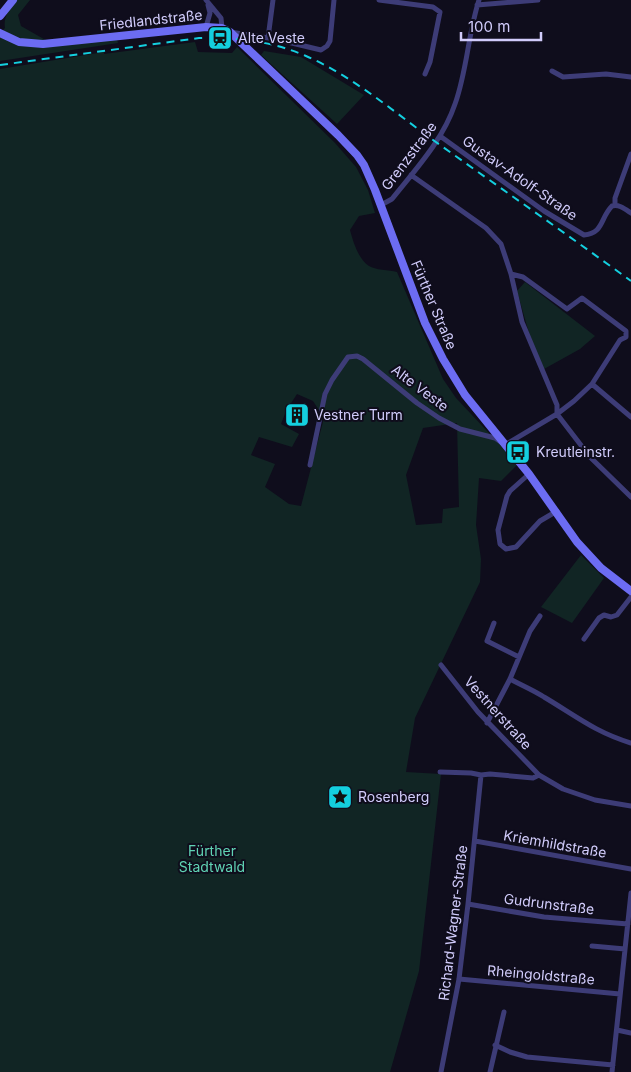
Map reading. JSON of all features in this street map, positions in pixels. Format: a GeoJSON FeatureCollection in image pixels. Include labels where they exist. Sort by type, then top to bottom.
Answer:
{"type":"FeatureCollection","features":[{"type":"Feature","properties":{"kind":"main road"},"geometry":{"type":"LineString","coordinates":[[0,16],[13,0]]}},
{"type":"Feature","properties":{"kind":"main road","name":"Friedlandstraße"},"geometry":{"type":"LineString","coordinates":[[0,33],[19,42],[43,44],[206,27],[222,28],[230,32]]}},
{"type":"Feature","properties":{"kind":"main road","name":"Fürther Straße"},"geometry":{"type":"LineString","coordinates":[[230,32],[357,155],[364,165],[381,205],[425,323],[443,359],[465,395],[529,474],[557,511],[577,542],[601,568],[631,591]]}},
{"type":"Feature","properties":{"kind":"street"},"geometry":{"type":"LineString","coordinates":[[268,38],[273,0]]}},
{"type":"Feature","properties":{"kind":"street","name":"Friedlandstraße"},"geometry":{"type":"LineString","coordinates":[[230,32],[321,50],[330,41],[334,0]]}},
{"type":"Feature","properties":{"kind":"street"},"geometry":{"type":"LineString","coordinates":[[380,0],[433,7],[440,12],[430,62],[425,74]]}},
{"type":"Feature","properties":{"kind":"street"},"geometry":{"type":"LineString","coordinates":[[478,2],[538,0]]}},
{"type":"Feature","properties":{"kind":"street"},"geometry":{"type":"LineString","coordinates":[[207,1],[220,16],[222,28]]}},
{"type":"Feature","properties":{"kind":"street"},"geometry":{"type":"LineString","coordinates":[[206,27],[210,11],[207,1]]}},
{"type":"Feature","properties":{"kind":"street","name":"Grenzstraße"},"geometry":{"type":"LineString","coordinates":[[381,205],[392,199],[440,136],[456,104],[478,2]]}},
{"type":"Feature","properties":{"kind":"street"},"geometry":{"type":"LineString","coordinates":[[209,16],[214,14],[220,16]]}},
{"type":"Feature","properties":{"kind":"street"},"geometry":{"type":"LineString","coordinates":[[552,71],[563,76],[606,74],[631,77]]}},
{"type":"Feature","properties":{"kind":"street","name":"Gustav-Adolf-Straße"},"geometry":{"type":"LineString","coordinates":[[440,136],[544,211],[584,235],[598,230],[609,209],[616,205]]}},
{"type":"Feature","properties":{"kind":"street"},"geometry":{"type":"LineString","coordinates":[[631,154],[615,198],[616,205],[631,213]]}},
{"type":"Feature","properties":{"kind":"street"},"geometry":{"type":"LineString","coordinates":[[411,175],[486,228],[501,244],[511,274],[522,322],[557,405],[557,414],[590,457],[631,497]]}},
{"type":"Feature","properties":{"kind":"street"},"geometry":{"type":"LineString","coordinates":[[505,444],[557,414],[592,384],[620,340],[628,338],[626,331],[582,298],[567,309],[522,277],[511,274]]}},
{"type":"Feature","properties":{"kind":"street","name":"Alte Veste"},"geometry":{"type":"LineString","coordinates":[[310,465],[325,394],[348,357],[356,356],[363,359],[417,403],[439,418],[460,429],[495,438],[505,444]]}},
{"type":"Feature","properties":{"kind":"street"},"geometry":{"type":"LineString","coordinates":[[592,384],[631,417]]}},
{"type":"Feature","properties":{"kind":"street"},"geometry":{"type":"LineString","coordinates":[[529,474],[507,496],[498,530],[500,544],[509,549],[516,547],[540,521],[557,511]]}},
{"type":"Feature","properties":{"kind":"street"},"geometry":{"type":"LineString","coordinates":[[584,639],[599,618],[604,615],[617,616],[631,597]]}},
{"type":"Feature","properties":{"kind":"street"},"geometry":{"type":"LineString","coordinates":[[487,723],[510,678],[530,631],[540,616]]}},
{"type":"Feature","properties":{"kind":"street"},"geometry":{"type":"LineString","coordinates":[[494,623],[487,641],[519,657]]}},
{"type":"Feature","properties":{"kind":"street","name":"Vestnerstraße"},"geometry":{"type":"LineString","coordinates":[[441,665],[487,723],[539,775],[563,790],[595,800],[631,806]]}},
{"type":"Feature","properties":{"kind":"street"},"geometry":{"type":"LineString","coordinates":[[510,678],[544,697],[584,724],[611,737],[631,743]]}},
{"type":"Feature","properties":{"kind":"street"},"geometry":{"type":"LineString","coordinates":[[440,772],[533,778],[539,775]]}},
{"type":"Feature","properties":{"kind":"street","name":"Richard-Wagner-Straße"},"geometry":{"type":"LineString","coordinates":[[441,1072],[459,979],[475,841],[480,775]]}},
{"type":"Feature","properties":{"kind":"street","name":"Kriemhildstraße"},"geometry":{"type":"LineString","coordinates":[[475,841],[631,869]]}},
{"type":"Feature","properties":{"kind":"street"},"geometry":{"type":"LineString","coordinates":[[612,1072],[620,994],[627,951],[631,893]]}},
{"type":"Feature","properties":{"kind":"street","name":"Gudrunstraße"},"geometry":{"type":"LineString","coordinates":[[468,904],[544,917],[628,924]]}},
{"type":"Feature","properties":{"kind":"street"},"geometry":{"type":"LineString","coordinates":[[592,946],[627,951]]}},
{"type":"Feature","properties":{"kind":"street","name":"Rheingoldstraße"},"geometry":{"type":"LineString","coordinates":[[459,979],[620,994]]}},
{"type":"Feature","properties":{"kind":"street"},"geometry":{"type":"LineString","coordinates":[[490,1072],[504,1012]]}},
{"type":"Feature","properties":{"kind":"street"},"geometry":{"type":"LineString","coordinates":[[617,1030],[631,1032]]}},
{"type":"Feature","properties":{"kind":"street"},"geometry":{"type":"LineString","coordinates":[[495,1045],[527,1057],[613,1065]]}},
{"type":"Feature","properties":{"kind":"green space"},"geometry":{"type":"Polygon","coordinates":[[[17,0],[30,0],[18,15],[21,26],[56,46],[117,39],[118,43],[0,61],[0,33],[5,28],[5,20],[8,13],[17,0]]]}},
{"type":"Feature","properties":{"kind":"green space","name":"Fürther Stadtwald"},"geometry":{"type":"Polygon","coordinates":[[[195,42],[198,52],[232,53],[237,47],[335,143],[356,167],[368,190],[375,213],[359,216],[350,230],[359,254],[369,266],[397,272],[443,379],[456,398],[518,464],[501,481],[479,478],[476,525],[481,559],[480,582],[415,718],[406,772],[441,774],[419,971],[390,1072],[0,1072],[0,69],[104,52],[104,54],[195,42]],[[297,394],[286,411],[281,424],[299,434],[292,447],[259,437],[251,455],[275,464],[265,487],[289,504],[301,506],[324,418],[313,401],[297,394]],[[457,423],[423,428],[406,475],[416,525],[442,523],[443,509],[459,507],[457,423]]]}},
{"type":"Feature","properties":{"kind":"green space"},"geometry":{"type":"Polygon","coordinates":[[[264,51],[301,57],[364,95],[337,124],[261,55],[264,51]]]}},
{"type":"Feature","properties":{"kind":"green space"},"geometry":{"type":"Polygon","coordinates":[[[525,282],[595,336],[580,349],[544,369],[531,340],[517,291],[525,282]]]}},
{"type":"Feature","properties":{"kind":"green space"},"geometry":{"type":"Polygon","coordinates":[[[581,555],[604,578],[572,623],[541,607],[581,555]]]}},
{"type":"Feature","properties":{"kind":"railway"},"geometry":{"type":"LineString","coordinates":[[0,65],[199,38],[253,41],[293,51],[340,73],[631,281]]}},
{"type":"Feature","properties":{"kind":"place","name":"Alte Veste"},"geometry":{"type":"Point","coordinates":[220,38]}},
{"type":"Feature","properties":{"kind":"place","name":"Vestner Turm"},"geometry":{"type":"Point","coordinates":[297,415]}},
{"type":"Feature","properties":{"kind":"place","name":"Kreutleinstr."},"geometry":{"type":"Point","coordinates":[518,452]}},
{"type":"Feature","properties":{"kind":"place","name":"Rosenberg"},"geometry":{"type":"Point","coordinates":[340,797]}}]}
